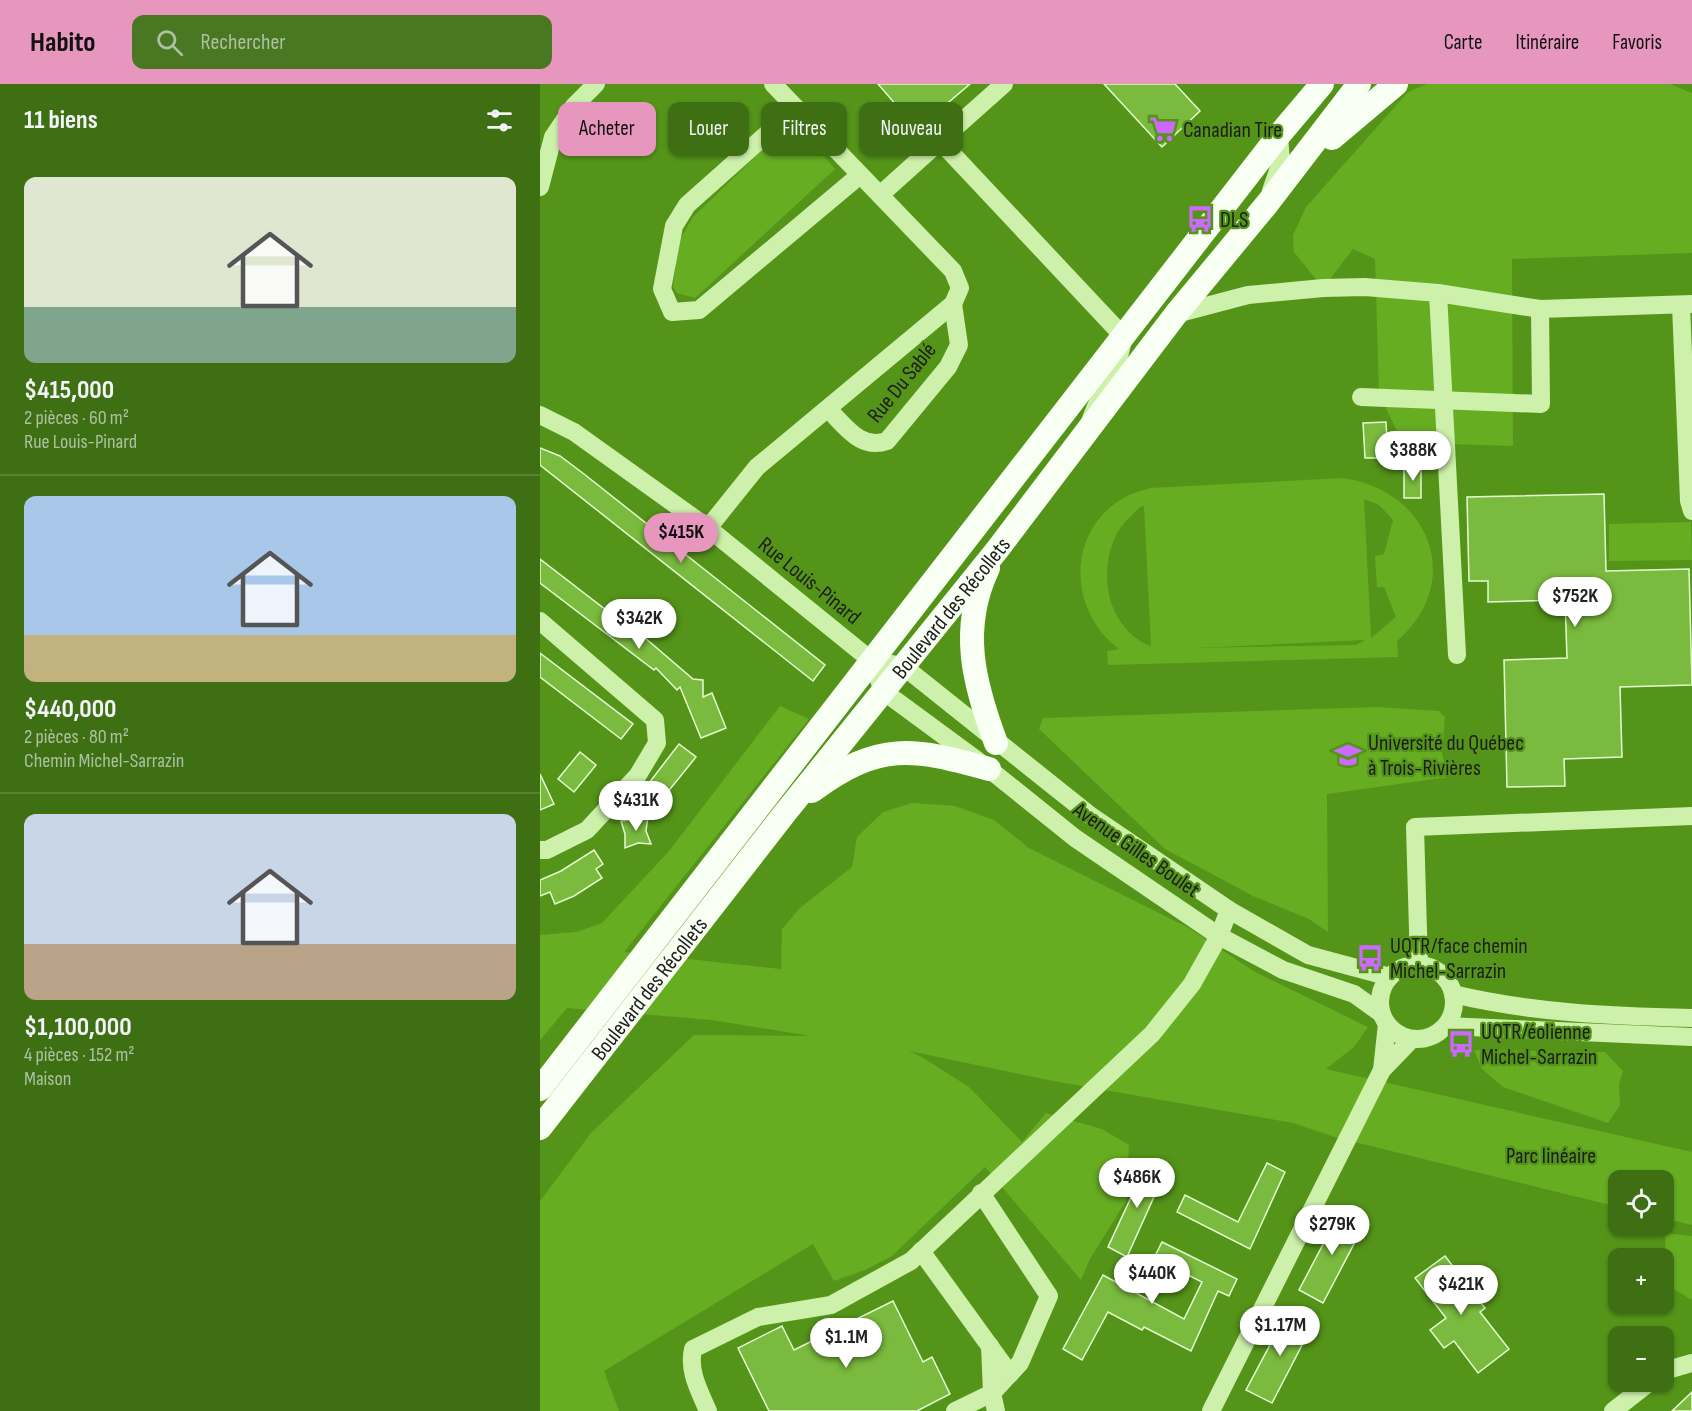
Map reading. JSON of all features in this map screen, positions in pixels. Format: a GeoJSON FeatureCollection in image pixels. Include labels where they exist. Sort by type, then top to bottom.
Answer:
{"type":"FeatureCollection","features":[{"type":"Feature","properties":{"kind":"main road","name":"Boulevard des Récollets"},"geometry":{"type":"LineString","coordinates":[[540,1089],[1279,135],[1322,84]]}},
{"type":"Feature","properties":{"kind":"main road","name":"Boulevard des Récollets"},"geometry":{"type":"LineString","coordinates":[[540,1128],[784,813],[997,550],[1176,314],[1267,204],[1359,84]]}},
{"type":"Feature","properties":{"kind":"main road"},"geometry":{"type":"LineString","coordinates":[[1284,182],[1344,126],[1396,84]]}},
{"type":"Feature","properties":{"kind":"main road"},"geometry":{"type":"LineString","coordinates":[[996,743],[978,693],[972,654],[972,628],[985,575],[997,550]]}},
{"type":"Feature","properties":{"kind":"main road"},"geometry":{"type":"LineString","coordinates":[[784,813],[850,765],[884,754],[933,753],[989,769]]}},
{"type":"Feature","properties":{"kind":"street"},"geometry":{"type":"LineString","coordinates":[[540,187],[546,132],[596,84]]}},
{"type":"Feature","properties":{"kind":"street"},"geometry":{"type":"LineString","coordinates":[[773,84],[790,102]]}},
{"type":"Feature","properties":{"kind":"street"},"geometry":{"type":"LineString","coordinates":[[963,121],[1004,84]]}},
{"type":"Feature","properties":{"kind":"street"},"geometry":{"type":"LineString","coordinates":[[1267,204],[1281,162],[1279,135]]}},
{"type":"Feature","properties":{"kind":"street"},"geometry":{"type":"LineString","coordinates":[[761,139],[687,205],[674,226],[662,289],[672,312],[699,310],[860,175]]}},
{"type":"Feature","properties":{"kind":"street"},"geometry":{"type":"LineString","coordinates":[[842,156],[953,271],[960,288],[953,304]]}},
{"type":"Feature","properties":{"kind":"street"},"geometry":{"type":"LineString","coordinates":[[880,195],[923,156]]}},
{"type":"Feature","properties":{"kind":"street"},"geometry":{"type":"LineString","coordinates":[[954,156],[1123,336],[1120,358],[1098,397],[1087,432]]}},
{"type":"Feature","properties":{"kind":"street"},"geometry":{"type":"LineString","coordinates":[[1176,314],[1248,295],[1323,288],[1365,287],[1438,293],[1540,309],[1686,304],[1689,501],[1692,511]]}},
{"type":"Feature","properties":{"kind":"street"},"geometry":{"type":"LineString","coordinates":[[1438,293],[1457,655]]}},
{"type":"Feature","properties":{"kind":"street","name":"Rue Du Sablé"},"geometry":{"type":"LineString","coordinates":[[829,410],[862,442],[875,445],[887,441],[948,368],[956,353],[959,345],[953,304]]}},
{"type":"Feature","properties":{"kind":"street","name":"Rue Du Sablé"},"geometry":{"type":"LineString","coordinates":[[708,528],[757,467],[829,410],[953,304]]}},
{"type":"Feature","properties":{"kind":"street"},"geometry":{"type":"LineString","coordinates":[[1361,397],[1541,404],[1540,309]]}},
{"type":"Feature","properties":{"kind":"street","name":"Rue Louis-Pinard"},"geometry":{"type":"LineString","coordinates":[[540,415],[574,432],[708,528],[872,661],[903,666]]}},
{"type":"Feature","properties":{"kind":"street"},"geometry":{"type":"LineString","coordinates":[[540,621],[656,720],[657,743],[638,775],[587,830],[548,850],[540,850]]}},
{"type":"Feature","properties":{"kind":"street"},"geometry":{"type":"LineString","coordinates":[[872,661],[883,692]]}},
{"type":"Feature","properties":{"kind":"street","name":"Avenue Gilles Boulet"},"geometry":{"type":"LineString","coordinates":[[903,666],[996,743],[1090,816],[1229,910],[1308,955],[1390,977]]}},
{"type":"Feature","properties":{"kind":"street","name":"Avenue Gilles Boulet"},"geometry":{"type":"LineString","coordinates":[[883,692],[989,769],[1075,838],[1219,936],[1283,970],[1354,994],[1384,1019],[1395,1032],[1412,1039]]}},
{"type":"Feature","properties":{"kind":"street"},"geometry":{"type":"LineString","coordinates":[[1075,838],[1090,816]]}},
{"type":"Feature","properties":{"kind":"street"},"geometry":{"type":"LineString","coordinates":[[1419,965],[1415,827],[1692,816]]}},
{"type":"Feature","properties":{"kind":"street"},"geometry":{"type":"LineString","coordinates":[[708,1411],[695,1381],[690,1361],[693,1348],[758,1317],[831,1305],[911,1261],[1152,1034],[1192,984],[1219,936],[1229,910]]}},
{"type":"Feature","properties":{"kind":"street"},"geometry":{"type":"LineString","coordinates":[[1211,1411],[1382,1070],[1412,1039],[1427,1038],[1446,1026],[1452,1016],[1453,994],[1441,974],[1419,965],[1408,966],[1390,977],[1380,994],[1384,1019],[1382,1070]]}},
{"type":"Feature","properties":{"kind":"street"},"geometry":{"type":"LineString","coordinates":[[1453,994],[1504,1006],[1593,1016],[1692,1018]]}},
{"type":"Feature","properties":{"kind":"street"},"geometry":{"type":"LineString","coordinates":[[1446,1026],[1692,1037]]}},
{"type":"Feature","properties":{"kind":"street"},"geometry":{"type":"LineString","coordinates":[[955,1411],[994,1402],[1010,1374],[1020,1363],[1049,1296],[981,1193]]}},
{"type":"Feature","properties":{"kind":"street"},"geometry":{"type":"LineString","coordinates":[[921,1251],[1010,1374]]}},
{"type":"Feature","properties":{"kind":"street"},"geometry":{"type":"LineString","coordinates":[[990,1346],[994,1402]]}},
{"type":"Feature","properties":{"kind":"street"},"geometry":{"type":"LineString","coordinates":[[1674,1368],[1692,1363]]}},
{"type":"Feature","properties":{"kind":"street"},"geometry":{"type":"LineString","coordinates":[[1613,1411],[1637,1392]]}},
{"type":"Feature","properties":{"kind":"green space"},"geometry":{"type":"Polygon","coordinates":[[[1427,84],[1670,84],[1692,93],[1692,253],[1512,259],[1513,446],[1448,444],[1405,448],[1379,394],[1375,259],[1353,249],[1323,288],[1294,252],[1293,235],[1306,207],[1408,92],[1427,84]]]}},
{"type":"Feature","properties":{"kind":"green space"},"geometry":{"type":"Polygon","coordinates":[[[761,151],[761,156],[824,156],[835,169],[695,298],[677,293],[673,287],[679,241],[693,217],[761,151]]]}},
{"type":"Feature","properties":{"kind":"green space"},"geometry":{"type":"Polygon","coordinates":[[[1343,478],[1373,486],[1397,500],[1416,519],[1428,542],[1433,566],[1430,592],[1418,617],[1397,641],[1398,657],[1108,665],[1107,651],[1119,649],[1102,632],[1089,613],[1082,591],[1080,569],[1084,547],[1093,527],[1108,509],[1129,495],[1151,488],[1343,478]],[[1364,499],[1371,638],[1396,617],[1384,587],[1377,587],[1375,556],[1384,554],[1393,520],[1379,505],[1364,499]],[[1144,506],[1140,507],[1116,535],[1107,567],[1107,583],[1110,599],[1124,627],[1136,638],[1151,646],[1144,506]],[[1364,640],[1196,648],[1356,645],[1364,640]]]}},
{"type":"Feature","properties":{"kind":"green space"},"geometry":{"type":"Polygon","coordinates":[[[1691,522],[1692,560],[1609,561],[1609,524],[1691,522]]]}},
{"type":"Feature","properties":{"kind":"green space","name":"Parc linéaire"},"geometry":{"type":"Polygon","coordinates":[[[780,706],[809,719],[624,952],[781,969],[782,929],[800,908],[852,867],[857,837],[883,812],[912,803],[955,806],[994,820],[1029,848],[1189,928],[1255,972],[1368,1027],[1354,1047],[1326,1069],[1692,1152],[1692,1225],[1674,1220],[1674,1170],[1608,1170],[1608,1205],[1338,1138],[1293,1123],[1053,1081],[909,1051],[969,1087],[1022,1142],[1046,1113],[1102,1129],[1129,1145],[1126,1201],[1090,1259],[1081,1280],[985,1167],[892,1256],[865,1270],[834,1281],[813,1244],[604,1371],[619,1411],[540,1411],[540,1201],[591,1133],[694,1035],[811,1036],[712,1020],[567,1008],[540,1040],[540,935],[576,932],[602,923],[669,851],[780,706]]]}},
{"type":"Feature","properties":{"kind":"green space"},"geometry":{"type":"Polygon","coordinates":[[[1376,707],[1439,711],[1445,717],[1442,754],[1449,777],[1327,794],[1328,932],[1309,919],[1253,896],[1165,849],[1039,729],[1043,718],[1376,707]]]}},
{"type":"Feature","properties":{"kind":"green space"},"geometry":{"type":"Polygon","coordinates":[[[1474,1050],[1605,1052],[1623,1071],[1619,1084],[1620,1105],[1608,1123],[1503,1087],[1482,1069],[1474,1050]]]}},
{"type":"Feature","properties":{"kind":"green space"},"geometry":{"type":"Polygon","coordinates":[[[1674,1234],[1692,1236],[1692,1300],[1674,1289],[1674,1248],[1666,1248],[1665,1236],[1674,1236],[1674,1234]]]}},
{"type":"Feature","properties":{"kind":"building"},"geometry":{"type":"Polygon","coordinates":[[[878,84],[970,84],[949,102],[894,102],[878,84]]]}},
{"type":"Feature","properties":{"kind":"building","name":"Canadian Tire"},"geometry":{"type":"Polygon","coordinates":[[[1104,84],[1175,84],[1200,111],[1162,147],[1104,84]]]}},
{"type":"Feature","properties":{"kind":"building"},"geometry":{"type":"Polygon","coordinates":[[[1386,422],[1388,458],[1365,458],[1363,423],[1386,422]]]}},
{"type":"Feature","properties":{"kind":"building"},"geometry":{"type":"Polygon","coordinates":[[[540,448],[560,456],[584,474],[825,665],[813,681],[540,465],[540,448]]]}},
{"type":"Feature","properties":{"kind":"building"},"geometry":{"type":"Polygon","coordinates":[[[1404,467],[1421,467],[1421,498],[1404,498],[1404,467]]]}},
{"type":"Feature","properties":{"kind":"building"},"geometry":{"type":"Polygon","coordinates":[[[1604,494],[1606,571],[1689,569],[1692,685],[1620,687],[1622,757],[1564,759],[1565,786],[1507,787],[1504,660],[1567,658],[1565,600],[1488,602],[1488,581],[1469,581],[1467,497],[1604,494]]]}},
{"type":"Feature","properties":{"kind":"building"},"geometry":{"type":"Polygon","coordinates":[[[540,559],[636,633],[638,632],[693,679],[703,680],[703,697],[712,693],[726,728],[701,738],[680,687],[677,690],[656,668],[654,670],[540,583],[540,559]]]}},
{"type":"Feature","properties":{"kind":"building"},"geometry":{"type":"Polygon","coordinates":[[[540,653],[633,724],[621,739],[540,677],[540,653]]]}},
{"type":"Feature","properties":{"kind":"building"},"geometry":{"type":"Polygon","coordinates":[[[679,744],[696,757],[658,804],[642,792],[679,744]]]}},
{"type":"Feature","properties":{"kind":"building"},"geometry":{"type":"Polygon","coordinates":[[[580,752],[596,765],[574,792],[558,779],[580,752]]]}},
{"type":"Feature","properties":{"kind":"building"},"geometry":{"type":"Polygon","coordinates":[[[540,774],[554,804],[540,810],[540,774]]]}},
{"type":"Feature","properties":{"kind":"building"},"geometry":{"type":"Polygon","coordinates":[[[648,817],[646,831],[651,844],[638,843],[625,848],[625,834],[621,821],[648,817]]]}},
{"type":"Feature","properties":{"kind":"building"},"geometry":{"type":"Polygon","coordinates":[[[594,850],[603,864],[596,869],[602,878],[574,896],[555,904],[550,892],[540,896],[540,880],[561,871],[594,850]]]}},
{"type":"Feature","properties":{"kind":"building"},"geometry":{"type":"Polygon","coordinates":[[[1148,1161],[1166,1170],[1127,1257],[1108,1247],[1148,1161]]]}},
{"type":"Feature","properties":{"kind":"building"},"geometry":{"type":"Polygon","coordinates":[[[1267,1163],[1285,1172],[1250,1249],[1177,1212],[1185,1195],[1238,1222],[1267,1163]]]}},
{"type":"Feature","properties":{"kind":"building"},"geometry":{"type":"Polygon","coordinates":[[[1341,1210],[1365,1223],[1323,1303],[1299,1290],[1341,1210]]]}},
{"type":"Feature","properties":{"kind":"building"},"geometry":{"type":"Polygon","coordinates":[[[1162,1242],[1237,1279],[1229,1296],[1218,1291],[1191,1351],[1144,1327],[1142,1330],[1108,1312],[1082,1360],[1063,1349],[1103,1275],[1184,1319],[1202,1282],[1154,1258],[1162,1242]]]}},
{"type":"Feature","properties":{"kind":"building"},"geometry":{"type":"Polygon","coordinates":[[[1445,1256],[1485,1308],[1480,1312],[1509,1349],[1478,1373],[1454,1341],[1444,1348],[1430,1330],[1446,1318],[1415,1278],[1445,1256]]]}},
{"type":"Feature","properties":{"kind":"building"},"geometry":{"type":"Polygon","coordinates":[[[893,1301],[923,1362],[932,1357],[950,1394],[917,1411],[769,1411],[738,1348],[782,1326],[794,1350],[893,1301]]]}},
{"type":"Feature","properties":{"kind":"building"},"geometry":{"type":"Polygon","coordinates":[[[1288,1311],[1313,1324],[1272,1403],[1246,1390],[1288,1311]]]}},
{"type":"Feature","properties":{"kind":"building"},"geometry":{"type":"Polygon","coordinates":[[[1692,1392],[1692,1411],[1672,1411],[1692,1392]]]}},
{"type":"Feature","properties":{"kind":"place","name":"Canadian Tire"},"geometry":{"type":"Point","coordinates":[1163,129]}},
{"type":"Feature","properties":{"kind":"place","name":"DLS"},"geometry":{"type":"Point","coordinates":[1200,219]}},
{"type":"Feature","properties":{"kind":"place","name":"Université du Québec à Trois-Rivières"},"geometry":{"type":"Point","coordinates":[1348,755]}},
{"type":"Feature","properties":{"kind":"place","name":"UQTR/face chemin Michel-Sarrazin"},"geometry":{"type":"Point","coordinates":[1370,958]}},
{"type":"Feature","properties":{"kind":"place","name":"UQTR/éolienne Michel-Sarrazin"},"geometry":{"type":"Point","coordinates":[1461,1044]}}]}
